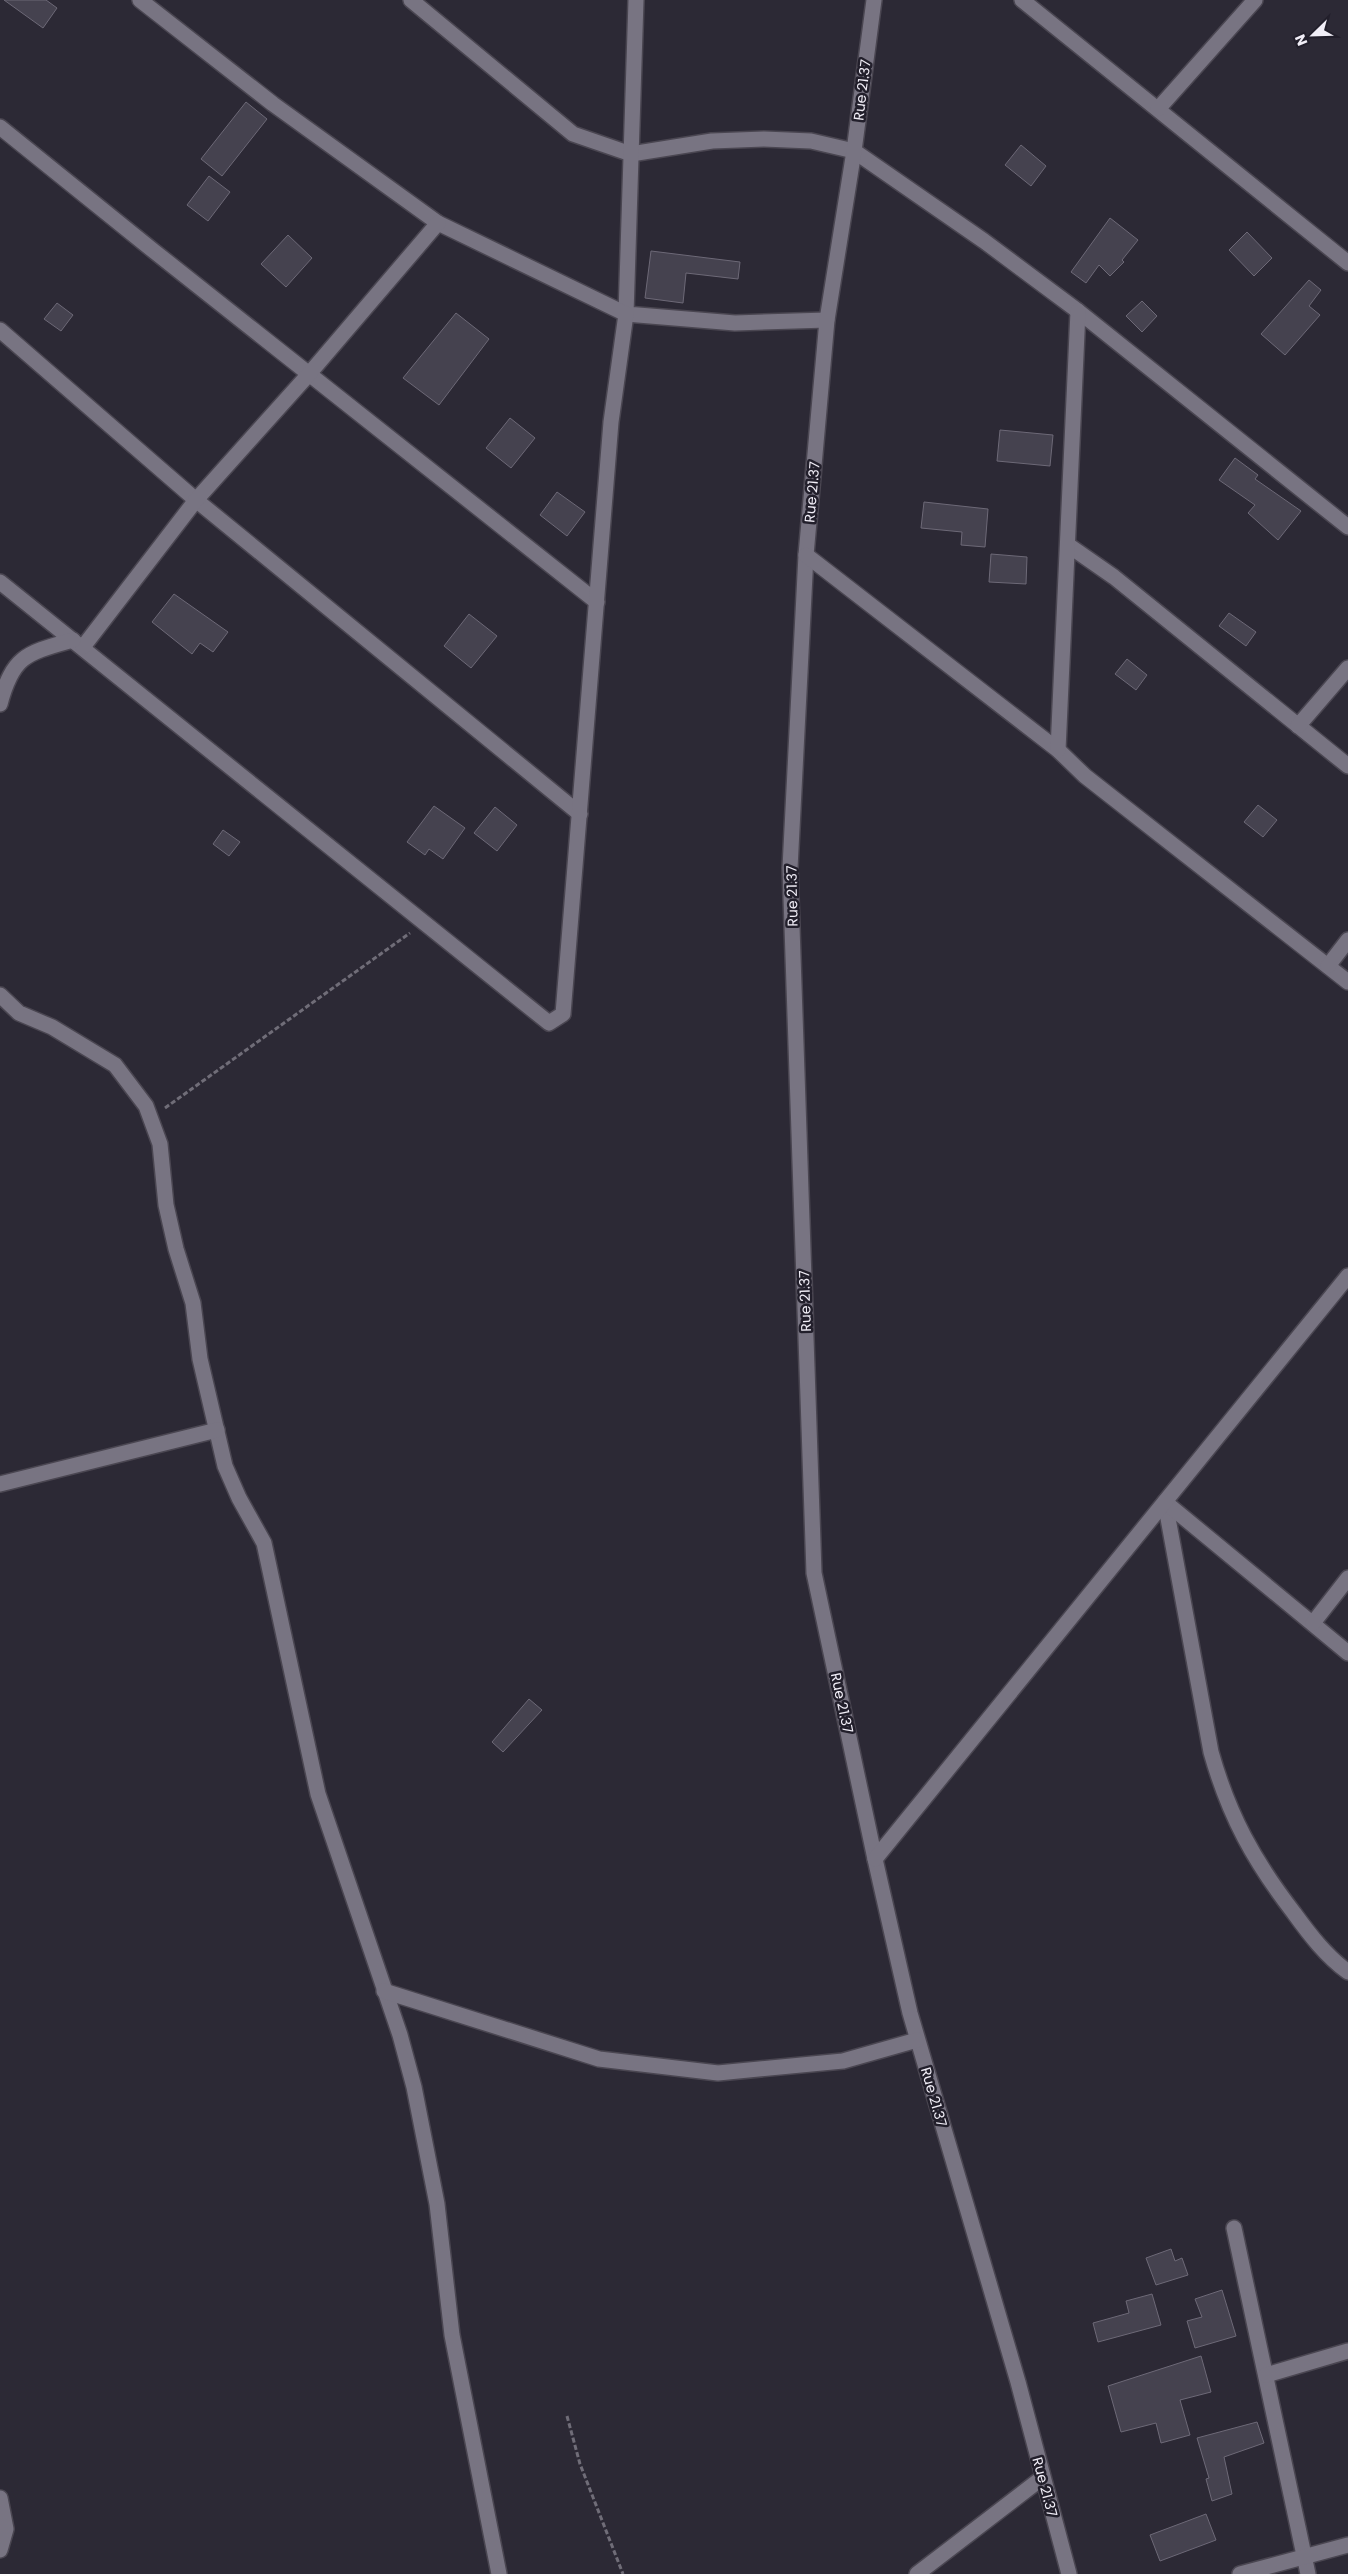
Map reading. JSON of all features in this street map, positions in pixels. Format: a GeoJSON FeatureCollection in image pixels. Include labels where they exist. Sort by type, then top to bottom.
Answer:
{"type":"FeatureCollection","features":[{"type":"Feature","properties":{"kind":"street"},"geometry":{"type":"LineString","coordinates":[[140,0],[273,104],[438,223],[626,314],[735,323],[827,320]]}},
{"type":"Feature","properties":{"kind":"street"},"geometry":{"type":"LineString","coordinates":[[411,0],[573,134],[631,154],[712,141],[764,139],[810,141],[854,151],[984,241],[1078,311],[1348,527]]}},
{"type":"Feature","properties":{"kind":"street"},"geometry":{"type":"LineString","coordinates":[[0,582],[426,922],[549,1023],[563,1014],[611,422],[626,314],[636,0]]}},
{"type":"Feature","properties":{"kind":"street","name":"Rue 21.37"},"geometry":{"type":"LineString","coordinates":[[874,0],[854,151],[827,320],[806,555],[790,868],[814,1573],[875,1859],[917,2040],[1018,2382],[1042,2478],[1070,2574]]}},
{"type":"Feature","properties":{"kind":"street"},"geometry":{"type":"LineString","coordinates":[[1022,0],[1348,263]]}},
{"type":"Feature","properties":{"kind":"street"},"geometry":{"type":"LineString","coordinates":[[1158,109],[1255,0]]}},
{"type":"Feature","properties":{"kind":"street"},"geometry":{"type":"LineString","coordinates":[[0,127],[597,602]]}},
{"type":"Feature","properties":{"kind":"street"},"geometry":{"type":"LineString","coordinates":[[0,704],[8,676],[15,665],[27,655],[78,644],[196,500],[309,374],[438,223]]}},
{"type":"Feature","properties":{"kind":"street"},"geometry":{"type":"LineString","coordinates":[[1058,750],[1078,311]]}},
{"type":"Feature","properties":{"kind":"street"},"geometry":{"type":"LineString","coordinates":[[0,330],[196,500],[580,814]]}},
{"type":"Feature","properties":{"kind":"street"},"geometry":{"type":"LineString","coordinates":[[1068,545],[1114,577],[1348,766]]}},
{"type":"Feature","properties":{"kind":"street"},"geometry":{"type":"LineString","coordinates":[[806,555],[1058,750],[1085,776],[1348,982]]}},
{"type":"Feature","properties":{"kind":"street"},"geometry":{"type":"LineString","coordinates":[[1298,726],[1348,668]]}},
{"type":"Feature","properties":{"kind":"street"},"geometry":{"type":"LineString","coordinates":[[1328,966],[1348,940]]}},
{"type":"Feature","properties":{"kind":"street"},"geometry":{"type":"LineString","coordinates":[[0,995],[19,1013],[52,1027],[115,1065],[146,1106],[160,1144],[166,1205],[176,1249],[193,1303],[200,1359],[225,1466],[239,1498],[264,1543],[318,1794],[400,2035],[416,2096],[437,2204],[452,2335],[499,2574]]}},
{"type":"Feature","properties":{"kind":"street"},"geometry":{"type":"LineString","coordinates":[[875,1859],[1348,1276]]}},
{"type":"Feature","properties":{"kind":"street"},"geometry":{"type":"LineString","coordinates":[[0,1484],[217,1430]]}},
{"type":"Feature","properties":{"kind":"street"},"geometry":{"type":"LineString","coordinates":[[1165,1502],[1348,1653]]}},
{"type":"Feature","properties":{"kind":"street"},"geometry":{"type":"LineString","coordinates":[[1165,1502],[1211,1752],[1222,1791],[1243,1838],[1278,1893],[1334,1962],[1348,1972]]}},
{"type":"Feature","properties":{"kind":"street"},"geometry":{"type":"LineString","coordinates":[[1313,1623],[1348,1578]]}},
{"type":"Feature","properties":{"kind":"street"},"geometry":{"type":"LineString","coordinates":[[384,1991],[599,2058],[718,2074],[843,2061],[917,2040]]}},
{"type":"Feature","properties":{"kind":"street"},"geometry":{"type":"LineString","coordinates":[[1234,2228],[1308,2574]]}},
{"type":"Feature","properties":{"kind":"street"},"geometry":{"type":"LineString","coordinates":[[1266,2375],[1348,2351]]}},
{"type":"Feature","properties":{"kind":"street"},"geometry":{"type":"LineString","coordinates":[[917,2574],[1042,2478]]}},
{"type":"Feature","properties":{"kind":"street"},"geometry":{"type":"LineString","coordinates":[[0,2498],[6,2529],[0,2550]]}},
{"type":"Feature","properties":{"kind":"street"},"geometry":{"type":"LineString","coordinates":[[1240,2574],[1348,2545]]}},
{"type":"Feature","properties":{"kind":"path"},"geometry":{"type":"LineString","coordinates":[[150,1119],[426,922]]}},
{"type":"Feature","properties":{"kind":"path"},"geometry":{"type":"LineString","coordinates":[[567,2416],[580,2464],[623,2574]]}},
{"type":"Feature","properties":{"kind":"building"},"geometry":{"type":"Polygon","coordinates":[[[4,0],[46,0],[57,8],[43,28],[4,0]]]}},
{"type":"Feature","properties":{"kind":"building"},"geometry":{"type":"Polygon","coordinates":[[[246,102],[267,119],[222,176],[201,159],[246,102]]]}},
{"type":"Feature","properties":{"kind":"building"},"geometry":{"type":"Polygon","coordinates":[[[1021,145],[1046,166],[1031,186],[1005,165],[1021,145]]]}},
{"type":"Feature","properties":{"kind":"building"},"geometry":{"type":"Polygon","coordinates":[[[209,176],[230,192],[208,221],[187,205],[209,176]]]}},
{"type":"Feature","properties":{"kind":"building"},"geometry":{"type":"Polygon","coordinates":[[[1110,218],[1138,240],[1122,260],[1124,262],[1110,276],[1099,265],[1086,283],[1071,272],[1110,218]]]}},
{"type":"Feature","properties":{"kind":"building"},"geometry":{"type":"Polygon","coordinates":[[[1247,232],[1272,258],[1254,276],[1229,250],[1247,232]]]}},
{"type":"Feature","properties":{"kind":"building"},"geometry":{"type":"Polygon","coordinates":[[[288,235],[312,258],[286,287],[261,264],[288,235]]]}},
{"type":"Feature","properties":{"kind":"building"},"geometry":{"type":"Polygon","coordinates":[[[651,251],[740,262],[738,279],[686,273],[683,303],[645,298],[651,251]]]}},
{"type":"Feature","properties":{"kind":"building"},"geometry":{"type":"Polygon","coordinates":[[[1309,280],[1321,290],[1309,306],[1320,315],[1285,355],[1261,334],[1309,280]]]}},
{"type":"Feature","properties":{"kind":"building"},"geometry":{"type":"Polygon","coordinates":[[[1142,301],[1157,316],[1142,332],[1126,316],[1142,301]]]}},
{"type":"Feature","properties":{"kind":"building"},"geometry":{"type":"Polygon","coordinates":[[[57,303],[73,315],[61,331],[44,319],[57,303]]]}},
{"type":"Feature","properties":{"kind":"building"},"geometry":{"type":"Polygon","coordinates":[[[456,313],[489,339],[439,405],[403,378],[456,313]]]}},
{"type":"Feature","properties":{"kind":"building"},"geometry":{"type":"Polygon","coordinates":[[[510,418],[535,438],[511,468],[486,448],[510,418]]]}},
{"type":"Feature","properties":{"kind":"building"},"geometry":{"type":"Polygon","coordinates":[[[1000,430],[1053,435],[1050,466],[997,461],[1000,430]]]}},
{"type":"Feature","properties":{"kind":"building"},"geometry":{"type":"Polygon","coordinates":[[[1235,458],[1258,475],[1255,479],[1301,511],[1278,540],[1248,513],[1255,505],[1219,480],[1235,458]]]}},
{"type":"Feature","properties":{"kind":"building"},"geometry":{"type":"Polygon","coordinates":[[[557,492],[585,512],[567,536],[540,515],[557,492]]]}},
{"type":"Feature","properties":{"kind":"building"},"geometry":{"type":"Polygon","coordinates":[[[924,502],[988,509],[985,547],[961,545],[962,532],[921,528],[924,502]]]}},
{"type":"Feature","properties":{"kind":"building"},"geometry":{"type":"Polygon","coordinates":[[[991,554],[1027,557],[1026,584],[989,582],[991,554]]]}},
{"type":"Feature","properties":{"kind":"building"},"geometry":{"type":"Polygon","coordinates":[[[174,594],[228,632],[213,652],[200,643],[192,654],[152,622],[174,594]]]}},
{"type":"Feature","properties":{"kind":"building"},"geometry":{"type":"Polygon","coordinates":[[[1229,613],[1256,632],[1246,646],[1219,626],[1229,613]]]}},
{"type":"Feature","properties":{"kind":"building"},"geometry":{"type":"Polygon","coordinates":[[[469,614],[497,636],[471,668],[444,646],[469,614]]]}},
{"type":"Feature","properties":{"kind":"building"},"geometry":{"type":"Polygon","coordinates":[[[1127,659],[1147,675],[1136,690],[1115,674],[1127,659]]]}},
{"type":"Feature","properties":{"kind":"building"},"geometry":{"type":"Polygon","coordinates":[[[1258,805],[1277,820],[1263,837],[1244,822],[1258,805]]]}},
{"type":"Feature","properties":{"kind":"building"},"geometry":{"type":"Polygon","coordinates":[[[434,806],[465,828],[443,859],[429,849],[425,855],[407,842],[434,806]]]}},
{"type":"Feature","properties":{"kind":"building"},"geometry":{"type":"Polygon","coordinates":[[[495,807],[517,825],[497,851],[474,833],[495,807]]]}},
{"type":"Feature","properties":{"kind":"building"},"geometry":{"type":"Polygon","coordinates":[[[223,830],[240,842],[229,856],[213,844],[223,830]]]}},
{"type":"Feature","properties":{"kind":"building"},"geometry":{"type":"Polygon","coordinates":[[[529,1699],[542,1710],[503,1752],[492,1742],[529,1699]]]}},
{"type":"Feature","properties":{"kind":"building"},"geometry":{"type":"Polygon","coordinates":[[[1171,2249],[1175,2261],[1182,2258],[1188,2275],[1156,2285],[1146,2258],[1171,2249]]]}},
{"type":"Feature","properties":{"kind":"building"},"geometry":{"type":"Polygon","coordinates":[[[1222,2290],[1236,2336],[1195,2348],[1187,2321],[1202,2317],[1195,2299],[1222,2290]]]}},
{"type":"Feature","properties":{"kind":"building"},"geometry":{"type":"Polygon","coordinates":[[[1152,2294],[1161,2325],[1098,2342],[1093,2323],[1129,2313],[1126,2301],[1152,2294]]]}},
{"type":"Feature","properties":{"kind":"building"},"geometry":{"type":"Polygon","coordinates":[[[1201,2356],[1211,2392],[1180,2400],[1190,2435],[1161,2443],[1156,2423],[1121,2432],[1108,2386],[1201,2356]]]}},
{"type":"Feature","properties":{"kind":"building"},"geometry":{"type":"Polygon","coordinates":[[[1257,2422],[1264,2443],[1224,2457],[1232,2494],[1212,2501],[1206,2479],[1209,2478],[1197,2438],[1257,2422]]]}},
{"type":"Feature","properties":{"kind":"building"},"geometry":{"type":"Polygon","coordinates":[[[1206,2514],[1216,2540],[1160,2561],[1150,2535],[1206,2514]]]}}]}
